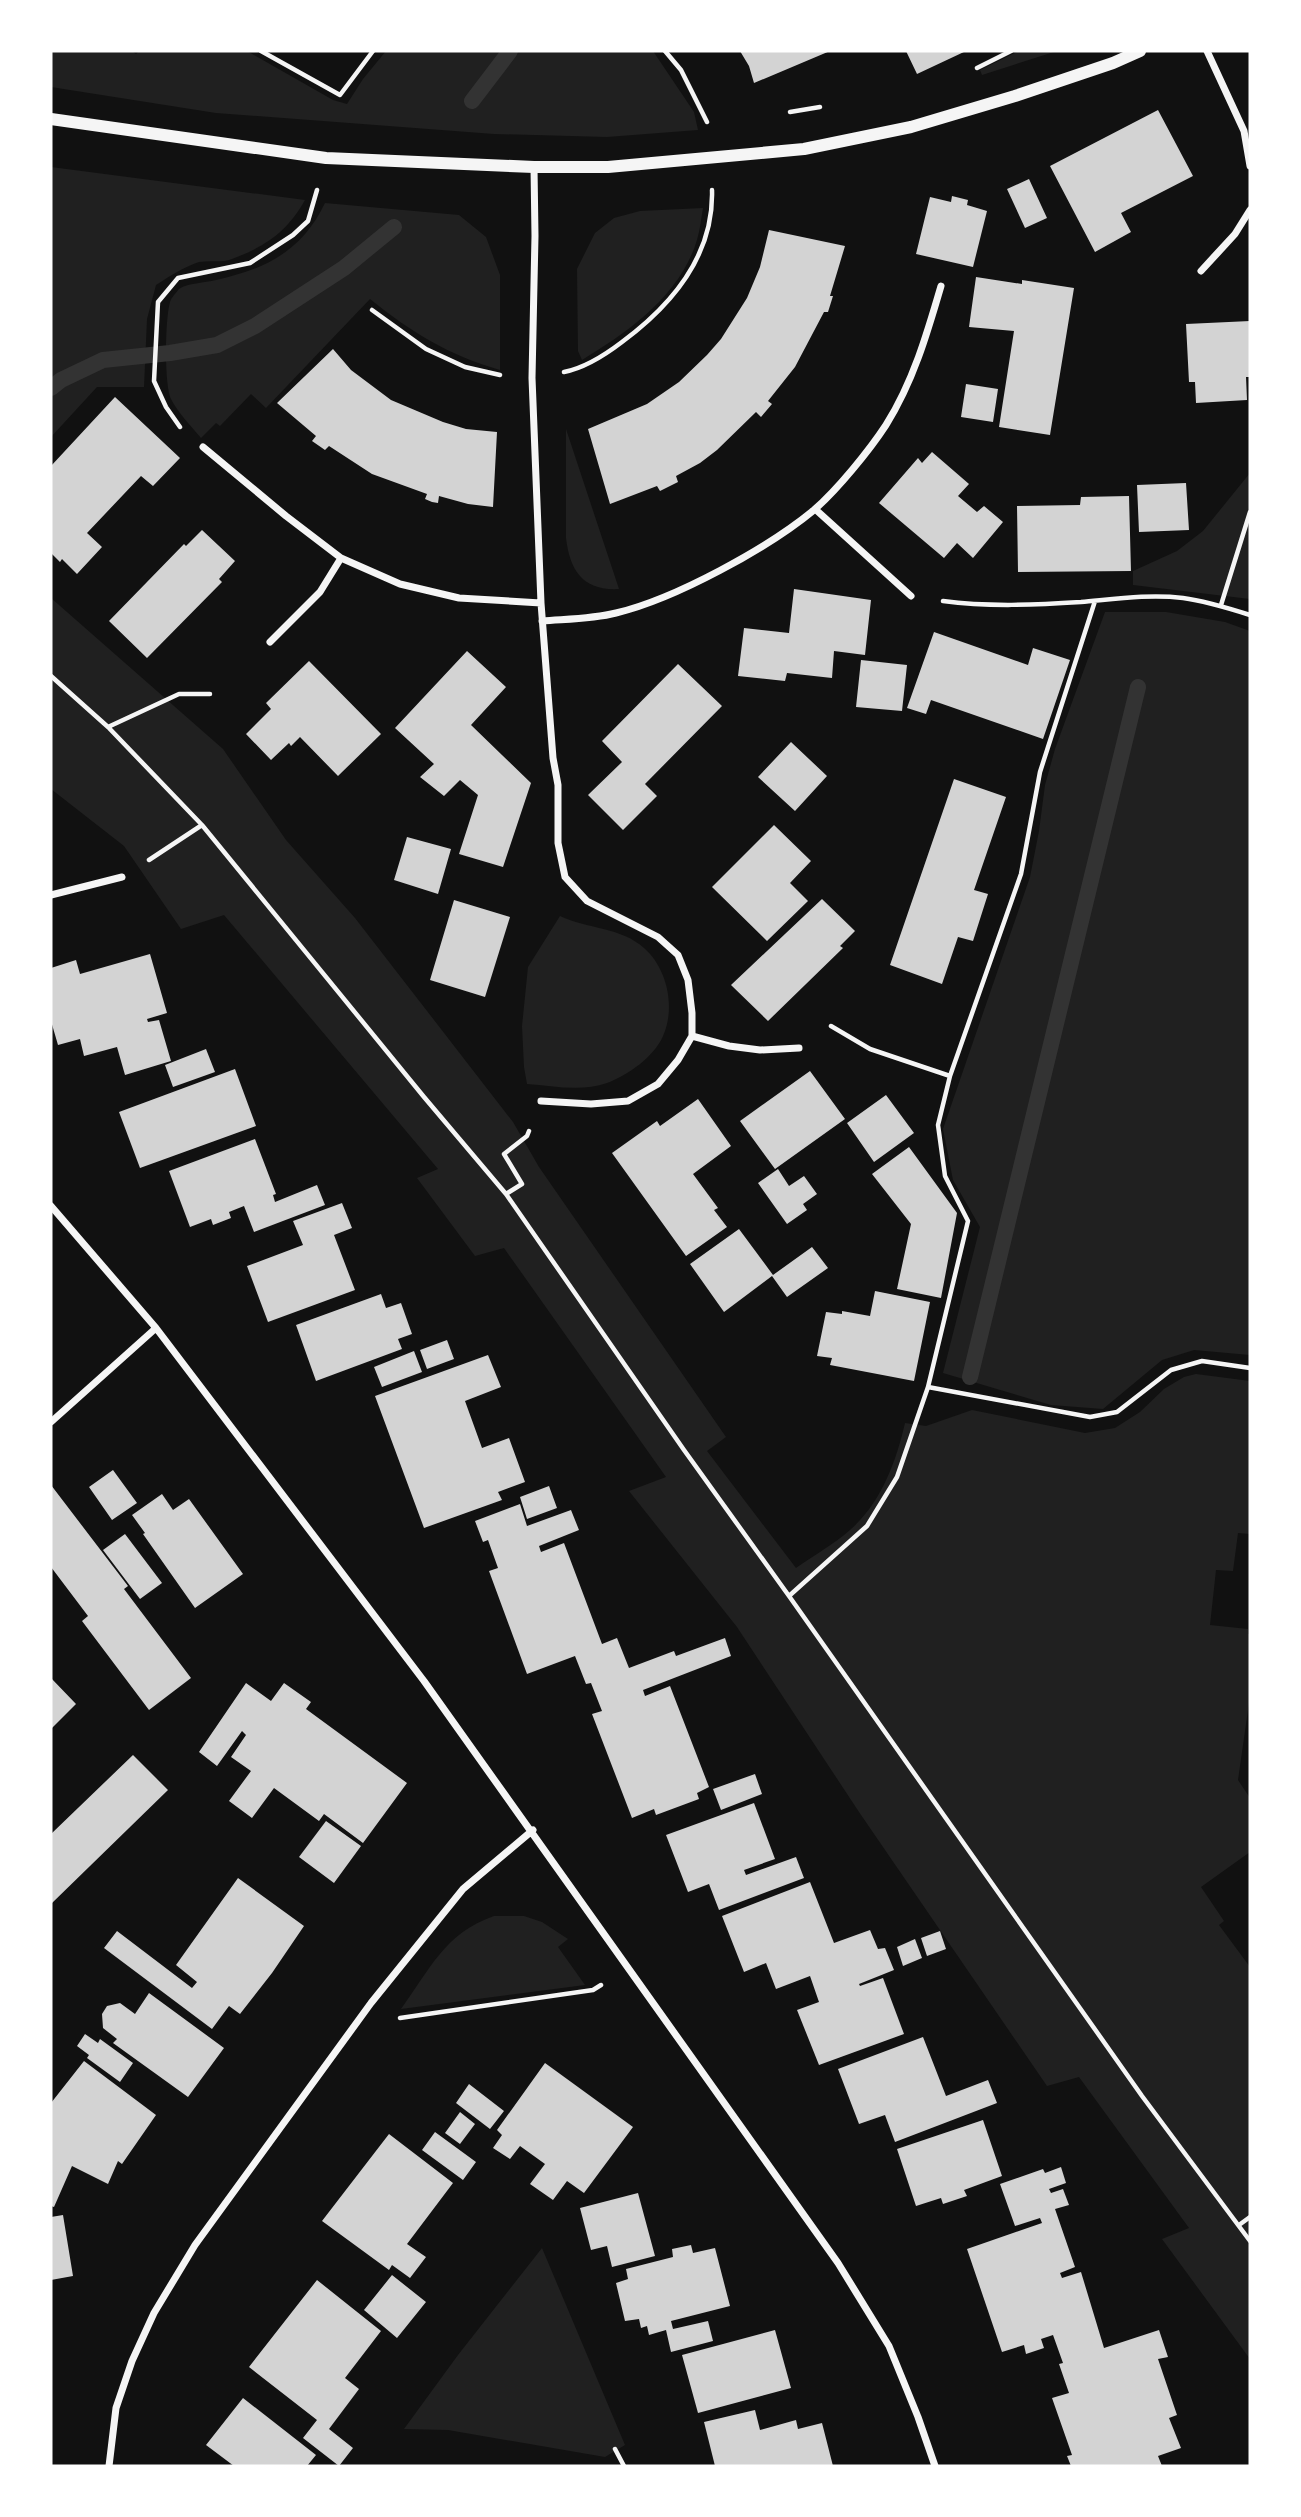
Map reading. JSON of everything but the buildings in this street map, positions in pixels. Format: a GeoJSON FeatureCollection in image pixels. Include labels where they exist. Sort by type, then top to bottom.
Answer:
{"type":"FeatureCollection","features":[{"type":"Feature","properties":{"kind":"street"},"geometry":{"type":"LineString","coordinates":[[51,119],[326,158],[534,167],[608,167],[804,149],[911,127],[1015,96],[1113,63],[1140,51]]}},
{"type":"Feature","properties":{"kind":"street"},"geometry":{"type":"LineString","coordinates":[[1207,51],[1244,131],[1250,166]]}},
{"type":"Feature","properties":{"kind":"street"},"geometry":{"type":"LineString","coordinates":[[534,167],[536,236],[532,378],[542,621],[552,758],[558,785],[558,843],[565,877],[587,901],[659,937],[678,955],[688,980],[692,1013],[692,1036],[659,1084],[628,1101],[591,1104],[541,1101]]}},
{"type":"Feature","properties":{"kind":"street"},"geometry":{"type":"LineString","coordinates":[[1201,271],[1235,234],[1250,210]]}},
{"type":"Feature","properties":{"kind":"street"},"geometry":{"type":"LineString","coordinates":[[542,621],[616,613],[676,592],[771,540],[814,509],[857,463],[886,425],[906,388],[925,340],[941,286]]}},
{"type":"Feature","properties":{"kind":"street"},"geometry":{"type":"LineString","coordinates":[[204,447],[341,558],[400,584],[459,598],[541,603]]}},
{"type":"Feature","properties":{"kind":"street"},"geometry":{"type":"LineString","coordinates":[[814,509],[911,596]]}},
{"type":"Feature","properties":{"kind":"street"},"geometry":{"type":"LineString","coordinates":[[270,642],[320,592],[341,558]]}},
{"type":"Feature","properties":{"kind":"street"},"geometry":{"type":"LineString","coordinates":[[51,895],[122,877]]}},
{"type":"Feature","properties":{"kind":"street"},"geometry":{"type":"LineString","coordinates":[[692,1036],[729,1046],[760,1050],[799,1048]]}},
{"type":"Feature","properties":{"kind":"street"},"geometry":{"type":"LineString","coordinates":[[51,1206],[156,1328],[384,1627],[533,1830],[838,2263],[881,2334],[918,2417],[935,2466]]}},
{"type":"Feature","properties":{"kind":"street"},"geometry":{"type":"LineString","coordinates":[[51,1422],[156,1328]]}},
{"type":"Feature","properties":{"kind":"street"},"geometry":{"type":"LineString","coordinates":[[109,2466],[116,2408],[132,2361],[154,2313],[195,2245],[371,2003],[463,1889],[533,1830]]}},
{"type":"Feature","properties":{"kind":"path"},"geometry":{"type":"LineString","coordinates":[[261,51],[340,95],[373,51]]}},
{"type":"Feature","properties":{"kind":"path"},"geometry":{"type":"LineString","coordinates":[[372,310],[426,349],[466,368],[532,378],[575,370],[610,351],[639,330],[676,295],[706,236],[713,203],[708,122],[681,70],[665,51]]}},
{"type":"Feature","properties":{"kind":"path"},"geometry":{"type":"LineString","coordinates":[[969,72],[1011,51]]}},
{"type":"Feature","properties":{"kind":"path"},"geometry":{"type":"LineString","coordinates":[[789,112],[828,105]]}},
{"type":"Feature","properties":{"kind":"path"},"geometry":{"type":"LineString","coordinates":[[204,447],[193,445],[166,407],[155,381],[159,302],[178,278],[250,263],[293,235],[308,221],[326,158]]}},
{"type":"Feature","properties":{"kind":"path"},"geometry":{"type":"LineString","coordinates":[[1221,605],[1250,512]]}},
{"type":"Feature","properties":{"kind":"path"},"geometry":{"type":"LineString","coordinates":[[911,596],[970,604],[1049,604],[1151,596],[1221,605],[1250,615]]}},
{"type":"Feature","properties":{"kind":"path"},"geometry":{"type":"LineString","coordinates":[[789,1596],[867,1526],[897,1477],[928,1387],[968,1222],[945,1175],[938,1125],[950,1076],[1021,874],[1040,772],[1095,601]]}},
{"type":"Feature","properties":{"kind":"path"},"geometry":{"type":"LineString","coordinates":[[51,676],[108,727],[202,825],[506,1194],[1142,2096],[1250,2241]]}},
{"type":"Feature","properties":{"kind":"path"},"geometry":{"type":"LineString","coordinates":[[108,727],[179,694],[210,694]]}},
{"type":"Feature","properties":{"kind":"path"},"geometry":{"type":"LineString","coordinates":[[122,877],[202,825]]}},
{"type":"Feature","properties":{"kind":"path"},"geometry":{"type":"LineString","coordinates":[[831,1026],[870,1049],[950,1076]]}},
{"type":"Feature","properties":{"kind":"path"},"geometry":{"type":"LineString","coordinates":[[506,1194],[522,1184],[504,1154],[527,1136],[541,1101]]}},
{"type":"Feature","properties":{"kind":"path"},"geometry":{"type":"LineString","coordinates":[[928,1387],[1090,1417],[1117,1412],[1171,1370],[1202,1361],[1250,1368]]}},
{"type":"Feature","properties":{"kind":"path"},"geometry":{"type":"LineString","coordinates":[[371,2003],[402,2019],[593,1990],[629,1966]]}},
{"type":"Feature","properties":{"kind":"path"},"geometry":{"type":"LineString","coordinates":[[1239,2225],[1250,2217]]}},
{"type":"Feature","properties":{"kind":"path"},"geometry":{"type":"LineString","coordinates":[[615,2449],[624,2466]]}},
{"type":"Feature","properties":{"kind":"shaded area"},"geometry":{"type":"Polygon","coordinates":[[[51,51],[132,51],[136,54],[139,51],[247,51],[333,100],[347,104],[386,51],[653,51],[694,112],[698,130],[607,137],[494,134],[216,113],[51,87],[51,51]]]}},
{"type":"Feature","properties":{"kind":"shaded area"},"geometry":{"type":"Polygon","coordinates":[[[1019,51],[1057,51],[982,75],[980,70],[1019,51]]]}},
{"type":"Feature","properties":{"kind":"shaded area"},"geometry":{"type":"Polygon","coordinates":[[[51,167],[305,200],[291,221],[265,243],[228,260],[193,264],[156,285],[147,319],[144,387],[97,387],[51,437],[51,167]]]}},
{"type":"Feature","properties":{"kind":"shaded area"},"geometry":{"type":"Polygon","coordinates":[[[325,203],[459,215],[486,237],[500,275],[500,370],[447,350],[400,322],[370,299],[266,408],[251,394],[220,426],[216,423],[201,438],[177,409],[169,391],[166,336],[171,300],[182,287],[234,276],[281,255],[305,234],[325,203]]]}},
{"type":"Feature","properties":{"kind":"shaded area"},"geometry":{"type":"Polygon","coordinates":[[[703,208],[698,236],[689,260],[665,295],[634,324],[582,360],[578,351],[577,269],[595,233],[614,218],[640,211],[703,208]]]}},
{"type":"Feature","properties":{"kind":"shaded area"},"geometry":{"type":"Polygon","coordinates":[[[566,429],[619,589],[596,587],[587,582],[571,560],[566,538],[566,429]]]}},
{"type":"Feature","properties":{"kind":"shaded area"},"geometry":{"type":"Polygon","coordinates":[[[1250,473],[1250,599],[1133,585],[1133,571],[1177,551],[1203,531],[1250,473]]]}},
{"type":"Feature","properties":{"kind":"shaded area"},"geometry":{"type":"Polygon","coordinates":[[[51,598],[223,749],[286,840],[355,918],[513,1122],[539,1167],[726,1437],[707,1451],[796,1568],[844,1535],[861,1519],[886,1481],[905,1423],[926,1426],[972,1410],[1085,1433],[1115,1428],[1140,1412],[1164,1389],[1184,1377],[1196,1374],[1250,1381],[1250,1534],[1238,1533],[1233,1571],[1216,1570],[1210,1625],[1248,1629],[1250,1634],[1250,1696],[1238,1780],[1250,1798],[1250,1852],[1201,1887],[1224,1921],[1219,1925],[1250,1967],[1250,2359],[1162,2239],[1189,2228],[1079,2077],[1047,2086],[859,1812],[737,1627],[629,1491],[666,1477],[504,1248],[475,1256],[417,1178],[438,1169],[224,915],[181,929],[124,846],[51,789],[51,598]]]}},
{"type":"Feature","properties":{"kind":"shaded area"},"geometry":{"type":"Polygon","coordinates":[[[1105,612],[1166,612],[1225,622],[1250,631],[1250,1355],[1194,1350],[1162,1360],[1103,1409],[1051,1405],[943,1373],[980,1227],[953,1180],[943,1129],[1030,877],[1045,785],[1055,749],[1105,612]]]}},
{"type":"Feature","properties":{"kind":"shaded area"},"geometry":{"type":"Polygon","coordinates":[[[560,916],[635,941],[652,956],[664,977],[667,989],[669,1013],[659,1044],[632,1070],[597,1086],[567,1088],[527,1084],[522,1026],[528,967],[560,916]]]}},
{"type":"Feature","properties":{"kind":"shaded area"},"geometry":{"type":"Polygon","coordinates":[[[494,1916],[524,1916],[542,1922],[568,1939],[558,1947],[585,1985],[401,2009],[430,1966],[451,1942],[477,1923],[494,1916]]]}},
{"type":"Feature","properties":{"kind":"shaded area"},"geometry":{"type":"Polygon","coordinates":[[[542,2248],[625,2445],[605,2457],[448,2430],[404,2429],[458,2355],[542,2248]]]}},
{"type":"Feature","properties":{"kind":"waterway"},"geometry":{"type":"LineString","coordinates":[[472,101],[510,51]]}},
{"type":"Feature","properties":{"kind":"waterway"},"geometry":{"type":"LineString","coordinates":[[51,388],[61,380],[103,360],[217,345],[255,326],[344,268],[394,227]]}},
{"type":"Feature","properties":{"kind":"waterway"},"geometry":{"type":"LineString","coordinates":[[970,1377],[1138,687]]}}]}
